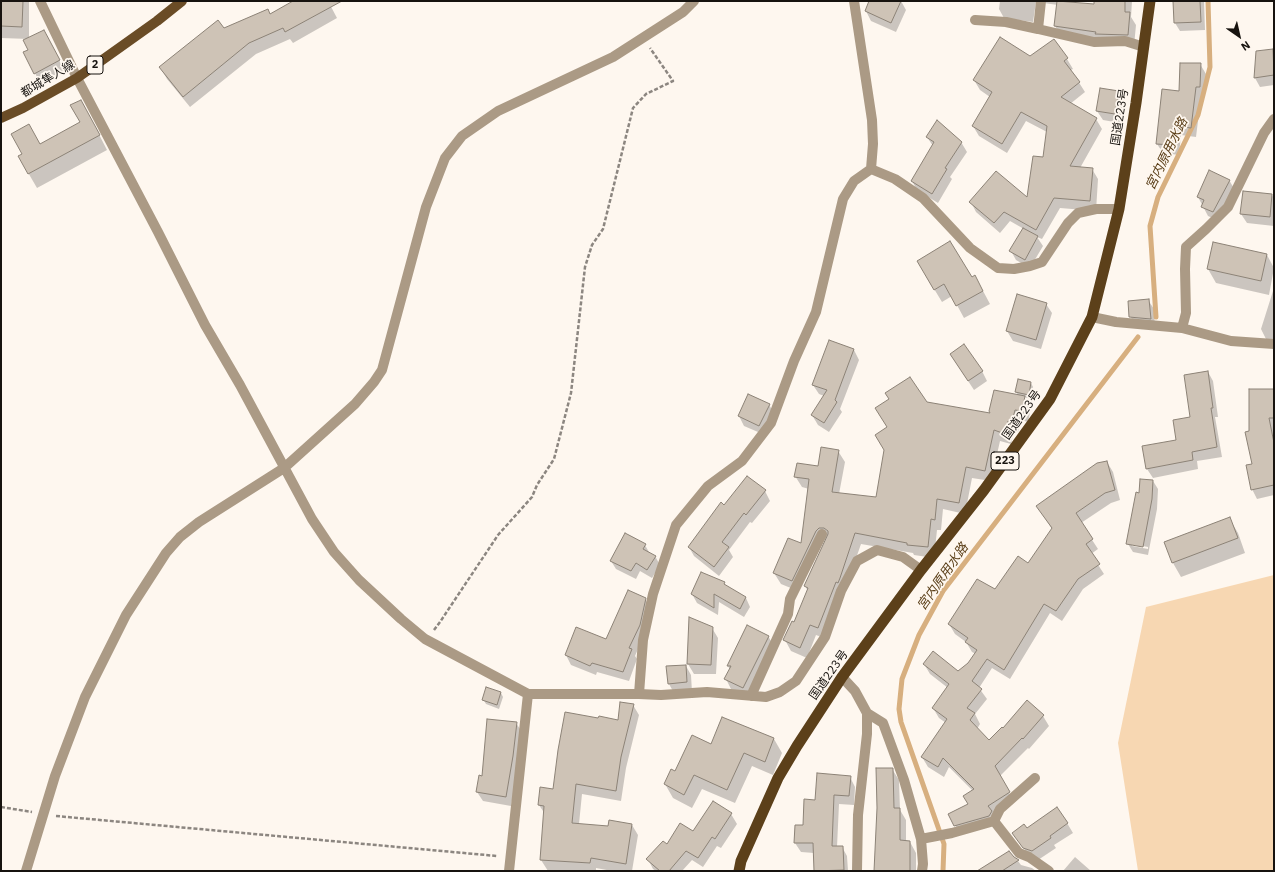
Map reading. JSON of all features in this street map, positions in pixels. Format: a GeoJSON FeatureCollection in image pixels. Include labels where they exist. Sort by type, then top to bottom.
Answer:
{"type":"FeatureCollection","features":[{"type":"Feature","properties":{"kind":"highway","name":"国道223号"},"geometry":{"type":"LineString","coordinates":[[739,871],[741,861],[778,778],[797,746],[842,677],[921,570],[984,490],[1050,399],[1092,317],[1119,209],[1150,1]]}},
{"type":"Feature","properties":{"kind":"main road","name":"都城隼人線"},"geometry":{"type":"LineString","coordinates":[[1,118],[23,108],[76,78],[158,21],[182,1]]}},
{"type":"Feature","properties":{"kind":"street"},"geometry":{"type":"LineString","coordinates":[[40,1],[76,78],[205,324],[240,385],[312,520],[334,552],[359,580],[425,639],[528,694],[661,695],[707,692],[766,697],[780,692],[796,681],[825,637],[841,591],[857,561],[877,550],[903,557],[921,570]]}},
{"type":"Feature","properties":{"kind":"street"},"geometry":{"type":"LineString","coordinates":[[26,871],[55,776],[86,697],[126,615],[166,553],[180,537],[199,522],[284,468],[355,404],[382,370],[426,207],[445,158],[462,136],[498,112],[613,56],[683,12],[694,1]]}},
{"type":"Feature","properties":{"kind":"street"},"geometry":{"type":"LineString","coordinates":[[854,1],[872,120],[873,144],[871,169]]}},
{"type":"Feature","properties":{"kind":"street"},"geometry":{"type":"LineString","coordinates":[[1038,29],[1041,1]]}},
{"type":"Feature","properties":{"kind":"street"},"geometry":{"type":"LineString","coordinates":[[974,20],[1006,22],[1094,42],[1125,41],[1144,47]]}},
{"type":"Feature","properties":{"kind":"street"},"geometry":{"type":"LineString","coordinates":[[1182,328],[1186,313],[1184,269],[1186,247],[1228,207],[1264,133],[1274,119]]}},
{"type":"Feature","properties":{"kind":"street"},"geometry":{"type":"LineString","coordinates":[[871,169],[895,179],[923,198],[970,248],[998,268],[1014,269],[1042,262],[1068,223],[1078,213],[1096,209],[1119,209]]}},
{"type":"Feature","properties":{"kind":"street"},"geometry":{"type":"LineString","coordinates":[[639,694],[643,640],[653,594],[676,525],[708,486],[742,461],[771,423],[794,361],[816,312],[843,199],[854,181],[871,169]]}},
{"type":"Feature","properties":{"kind":"street"},"geometry":{"type":"LineString","coordinates":[[1092,317],[1116,322],[1182,328],[1231,341],[1274,344]]}},
{"type":"Feature","properties":{"kind":"street"},"geometry":{"type":"LineString","coordinates":[[751,696],[788,614],[790,599],[822,534]]}},
{"type":"Feature","properties":{"kind":"street"},"geometry":{"type":"LineString","coordinates":[[842,677],[855,691],[867,713],[867,734],[858,815],[857,871]]}},
{"type":"Feature","properties":{"kind":"street"},"geometry":{"type":"LineString","coordinates":[[509,871],[528,694]]}},
{"type":"Feature","properties":{"kind":"street"},"geometry":{"type":"LineString","coordinates":[[867,713],[883,723],[925,839],[922,871]]}},
{"type":"Feature","properties":{"kind":"street"},"geometry":{"type":"LineString","coordinates":[[925,839],[994,821],[1000,809],[1035,778]]}},
{"type":"Feature","properties":{"kind":"street"},"geometry":{"type":"LineString","coordinates":[[994,821],[1019,853],[1049,871]]}},
{"type":"Feature","properties":{"kind":"path"},"geometry":{"type":"LineString","coordinates":[[425,639],[440,622],[498,535],[532,497],[537,485],[554,459],[571,394],[585,266],[592,245],[603,229],[633,108],[646,94],[673,81],[643,38]]}},
{"type":"Feature","properties":{"kind":"path"},"geometry":{"type":"LineString","coordinates":[[1,807],[44,815],[510,857]]}},
{"type":"Feature","properties":{"kind":"shaded area"},"geometry":{"type":"Polygon","coordinates":[[[1274,575],[1274,871],[1138,871],[1118,743],[1146,607],[1274,575]]]}},
{"type":"Feature","properties":{"kind":"building"},"geometry":{"type":"Polygon","coordinates":[[[1,1],[23,1],[22,27],[1,26],[1,1]]]}},
{"type":"Feature","properties":{"kind":"building"},"geometry":{"type":"Polygon","coordinates":[[[293,1],[342,1],[285,32],[283,28],[249,43],[183,97],[159,67],[218,20],[224,28],[268,9],[270,14],[293,1]]]}},
{"type":"Feature","properties":{"kind":"building"},"geometry":{"type":"Polygon","coordinates":[[[869,1],[901,1],[891,23],[865,11],[869,1]]]}},
{"type":"Feature","properties":{"kind":"building"},"geometry":{"type":"Polygon","coordinates":[[[1057,1],[1094,4],[1094,1],[1125,1],[1125,12],[1130,12],[1128,35],[1095,34],[1096,32],[1054,26],[1057,1]]]}},
{"type":"Feature","properties":{"kind":"building"},"geometry":{"type":"Polygon","coordinates":[[[1173,1],[1200,1],[1201,22],[1174,23],[1173,1]]]}},
{"type":"Feature","properties":{"kind":"building"},"geometry":{"type":"Polygon","coordinates":[[[44,30],[60,60],[34,74],[23,52],[28,50],[23,40],[44,30]]]}},
{"type":"Feature","properties":{"kind":"building"},"geometry":{"type":"Polygon","coordinates":[[[1000,37],[1030,56],[1054,39],[1068,58],[1064,61],[1080,82],[1061,97],[1097,118],[1070,166],[1093,168],[1090,201],[1054,198],[1036,230],[1004,212],[994,223],[969,202],[996,171],[1027,197],[1033,156],[1043,157],[1047,126],[1021,112],[1002,144],[972,126],[992,92],[973,80],[1000,37]]]}},
{"type":"Feature","properties":{"kind":"building"},"geometry":{"type":"Polygon","coordinates":[[[1273,49],[1274,75],[1254,78],[1256,51],[1273,49]]]}},
{"type":"Feature","properties":{"kind":"building"},"geometry":{"type":"Polygon","coordinates":[[[1180,63],[1201,63],[1200,87],[1196,87],[1191,128],[1176,126],[1174,145],[1156,144],[1162,89],[1179,91],[1180,63]]]}},
{"type":"Feature","properties":{"kind":"building"},"geometry":{"type":"Polygon","coordinates":[[[1100,88],[1119,91],[1115,114],[1096,111],[1100,88]]]}},
{"type":"Feature","properties":{"kind":"building"},"geometry":{"type":"Polygon","coordinates":[[[81,100],[100,135],[28,174],[18,156],[22,154],[11,134],[29,124],[40,144],[80,122],[70,105],[81,100]]]}},
{"type":"Feature","properties":{"kind":"building"},"geometry":{"type":"Polygon","coordinates":[[[937,120],[962,142],[945,168],[947,169],[932,194],[911,181],[934,142],[926,137],[937,120]]]}},
{"type":"Feature","properties":{"kind":"building"},"geometry":{"type":"Polygon","coordinates":[[[1209,170],[1230,180],[1213,212],[1201,207],[1204,200],[1197,197],[1209,170]]]}},
{"type":"Feature","properties":{"kind":"building"},"geometry":{"type":"Polygon","coordinates":[[[1243,191],[1272,194],[1270,217],[1240,214],[1243,191]]]}},
{"type":"Feature","properties":{"kind":"building"},"geometry":{"type":"Polygon","coordinates":[[[1023,228],[1038,236],[1025,260],[1009,251],[1023,228]]]}},
{"type":"Feature","properties":{"kind":"building"},"geometry":{"type":"Polygon","coordinates":[[[950,241],[972,277],[975,275],[983,291],[956,306],[944,284],[934,290],[917,261],[950,241]]]}},
{"type":"Feature","properties":{"kind":"building"},"geometry":{"type":"Polygon","coordinates":[[[1213,242],[1267,254],[1261,281],[1207,269],[1213,242]]]}},
{"type":"Feature","properties":{"kind":"building"},"geometry":{"type":"Polygon","coordinates":[[[1017,294],[1047,303],[1036,340],[1006,331],[1017,294]]]}},
{"type":"Feature","properties":{"kind":"building"},"geometry":{"type":"Polygon","coordinates":[[[1149,299],[1151,319],[1129,317],[1128,301],[1149,299]]]}},
{"type":"Feature","properties":{"kind":"building"},"geometry":{"type":"Polygon","coordinates":[[[829,340],[854,349],[835,400],[837,402],[824,423],[811,415],[827,390],[812,385],[829,340]]]}},
{"type":"Feature","properties":{"kind":"building"},"geometry":{"type":"Polygon","coordinates":[[[964,344],[983,371],[968,381],[950,354],[964,344]]]}},
{"type":"Feature","properties":{"kind":"building"},"geometry":{"type":"Polygon","coordinates":[[[1208,371],[1213,408],[1211,408],[1217,447],[1192,452],[1193,460],[1146,469],[1142,446],[1176,440],[1173,420],[1190,417],[1184,375],[1208,371]]]}},
{"type":"Feature","properties":{"kind":"building"},"geometry":{"type":"Polygon","coordinates":[[[910,377],[927,402],[990,413],[989,411],[994,390],[1025,396],[1022,411],[1015,410],[1012,422],[1008,421],[1005,434],[994,430],[985,471],[966,467],[959,503],[937,499],[935,520],[931,519],[928,547],[907,545],[907,543],[855,533],[840,578],[838,583],[836,582],[818,628],[810,625],[800,648],[783,640],[792,621],[794,622],[808,588],[804,586],[828,531],[824,528],[819,528],[816,531],[792,581],[773,573],[788,538],[801,543],[809,479],[794,477],[797,463],[818,466],[821,447],[839,450],[832,492],[876,497],[884,450],[875,435],[887,427],[875,408],[889,399],[885,393],[910,377]]]}},
{"type":"Feature","properties":{"kind":"building"},"geometry":{"type":"Polygon","coordinates":[[[1018,379],[1031,382],[1029,395],[1015,392],[1018,379]]]}},
{"type":"Feature","properties":{"kind":"building"},"geometry":{"type":"Polygon","coordinates":[[[1249,389],[1274,389],[1274,418],[1269,418],[1274,443],[1274,485],[1251,490],[1246,465],[1252,464],[1245,432],[1249,431],[1249,389]]]}},
{"type":"Feature","properties":{"kind":"building"},"geometry":{"type":"Polygon","coordinates":[[[748,394],[770,404],[759,426],[738,416],[748,394]]]}},
{"type":"Feature","properties":{"kind":"building"},"geometry":{"type":"Polygon","coordinates":[[[1107,461],[1115,490],[1105,493],[1076,513],[1093,539],[1086,544],[1100,564],[1078,579],[1056,611],[1044,604],[1004,670],[987,659],[972,681],[982,689],[967,708],[975,713],[970,720],[989,740],[1002,727],[1003,728],[1027,700],[1044,715],[1023,739],[1022,738],[995,766],[1010,792],[988,806],[992,811],[989,816],[954,826],[948,814],[968,804],[963,796],[974,789],[943,758],[938,767],[921,757],[947,719],[932,708],[949,684],[923,664],[933,651],[958,671],[968,663],[977,650],[965,642],[968,638],[948,624],[977,579],[995,589],[1018,556],[1028,563],[1052,528],[1036,506],[1097,463],[1107,461]]]}},
{"type":"Feature","properties":{"kind":"building"},"geometry":{"type":"Polygon","coordinates":[[[747,476],[766,490],[746,515],[744,513],[722,542],[729,547],[714,567],[688,547],[721,502],[724,505],[747,476]]]}},
{"type":"Feature","properties":{"kind":"building"},"geometry":{"type":"Polygon","coordinates":[[[1140,479],[1153,480],[1152,499],[1143,547],[1126,544],[1136,492],[1139,493],[1140,479]]]}},
{"type":"Feature","properties":{"kind":"building"},"geometry":{"type":"Polygon","coordinates":[[[1230,517],[1238,538],[1172,563],[1164,542],[1230,517]]]}},
{"type":"Feature","properties":{"kind":"building"},"geometry":{"type":"Polygon","coordinates":[[[625,533],[646,544],[643,549],[656,556],[647,570],[636,563],[631,571],[610,561],[625,533]]]}},
{"type":"Feature","properties":{"kind":"building"},"geometry":{"type":"Polygon","coordinates":[[[701,572],[725,582],[724,584],[746,597],[740,609],[714,594],[714,608],[691,594],[701,572]]]}},
{"type":"Feature","properties":{"kind":"building"},"geometry":{"type":"Polygon","coordinates":[[[628,590],[646,598],[640,625],[629,648],[632,649],[623,672],[592,663],[590,666],[565,655],[576,627],[606,639],[628,590]]]}},
{"type":"Feature","properties":{"kind":"building"},"geometry":{"type":"Polygon","coordinates":[[[689,617],[713,627],[711,665],[687,664],[689,617]]]}},
{"type":"Feature","properties":{"kind":"building"},"geometry":{"type":"Polygon","coordinates":[[[747,625],[769,636],[743,688],[724,679],[731,666],[727,666],[747,625]]]}},
{"type":"Feature","properties":{"kind":"building"},"geometry":{"type":"Polygon","coordinates":[[[686,665],[687,682],[668,684],[666,666],[686,665]]]}},
{"type":"Feature","properties":{"kind":"building"},"geometry":{"type":"Polygon","coordinates":[[[486,687],[501,692],[497,705],[482,700],[486,687]]]}},
{"type":"Feature","properties":{"kind":"building"},"geometry":{"type":"Polygon","coordinates":[[[620,702],[634,704],[621,757],[616,791],[576,784],[572,823],[608,826],[609,820],[632,824],[626,864],[591,858],[590,863],[540,860],[544,806],[538,805],[540,787],[553,789],[565,712],[618,720],[620,702]]]}},
{"type":"Feature","properties":{"kind":"building"},"geometry":{"type":"Polygon","coordinates":[[[722,717],[774,738],[765,762],[744,753],[727,790],[694,775],[684,795],[664,784],[671,769],[675,771],[692,735],[711,744],[722,717]]]}},
{"type":"Feature","properties":{"kind":"building"},"geometry":{"type":"Polygon","coordinates":[[[487,719],[517,722],[506,797],[476,792],[479,775],[482,776],[487,719]]]}},
{"type":"Feature","properties":{"kind":"building"},"geometry":{"type":"Polygon","coordinates":[[[876,768],[893,768],[894,808],[900,808],[900,840],[910,841],[910,871],[874,871],[877,808],[876,768]]]}},
{"type":"Feature","properties":{"kind":"building"},"geometry":{"type":"Polygon","coordinates":[[[817,773],[851,776],[849,796],[834,795],[832,846],[843,846],[844,870],[814,871],[813,843],[794,843],[795,825],[803,825],[804,799],[815,800],[817,773]]]}},
{"type":"Feature","properties":{"kind":"building"},"geometry":{"type":"Polygon","coordinates":[[[713,801],[732,813],[715,839],[712,837],[698,858],[686,851],[669,871],[660,871],[646,859],[663,841],[667,844],[680,823],[693,831],[713,801]]]}},
{"type":"Feature","properties":{"kind":"building"},"geometry":{"type":"Polygon","coordinates":[[[1057,807],[1068,823],[1050,836],[1051,838],[1032,851],[1023,848],[1012,833],[1024,824],[1027,828],[1057,807]]]}},
{"type":"Feature","properties":{"kind":"building"},"geometry":{"type":"Polygon","coordinates":[[[1009,851],[1019,860],[1002,871],[977,871],[1009,851]]]}},
{"type":"Feature","properties":{"kind":"waterway","name":"宮内原用水路"},"geometry":{"type":"LineString","coordinates":[[1156,317],[1150,226],[1158,197],[1198,115],[1210,67],[1208,1]]}},
{"type":"Feature","properties":{"kind":"waterway","name":"宮内原用水路"},"geometry":{"type":"LineString","coordinates":[[943,871],[944,844],[901,722],[899,709],[902,679],[919,635],[943,591],[1138,337]]}}]}
